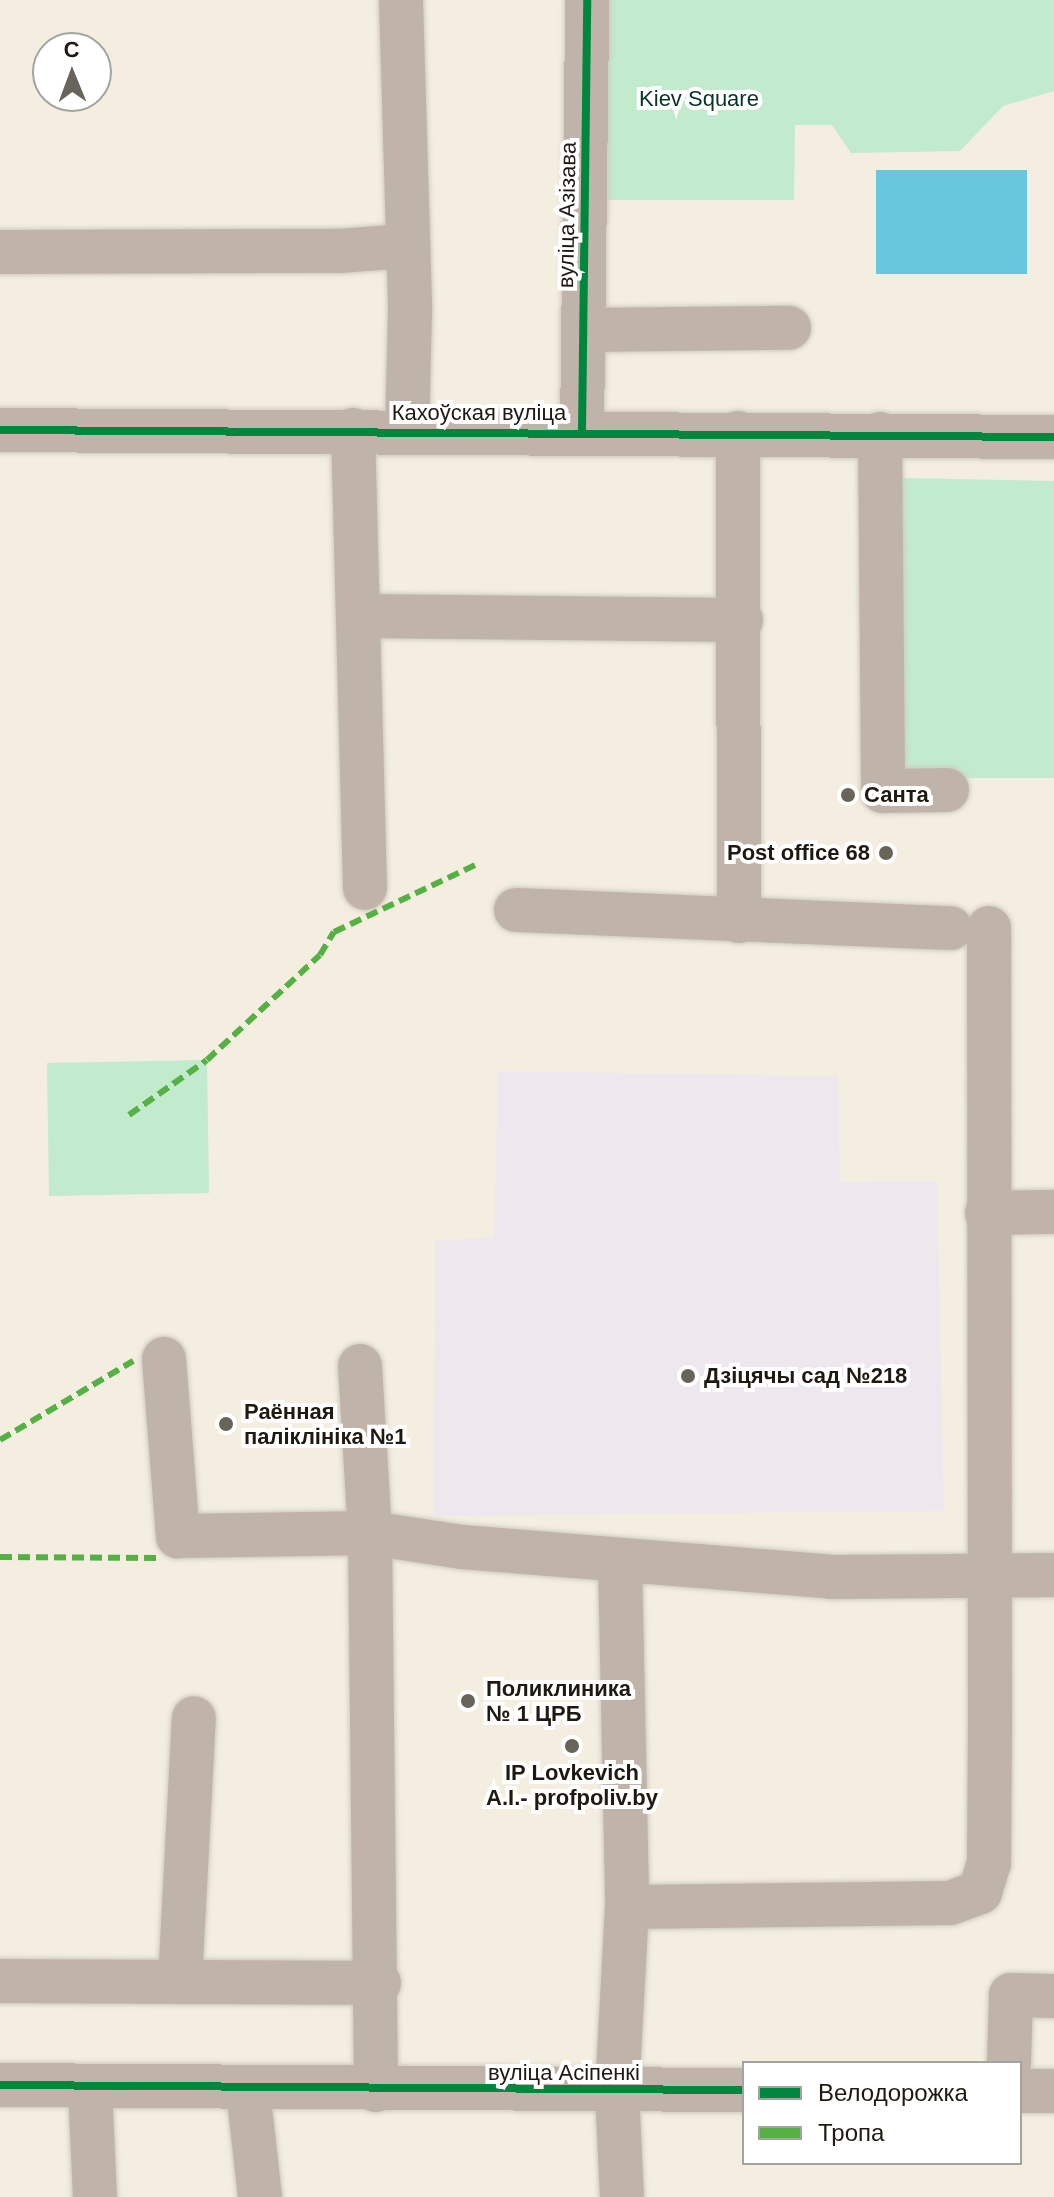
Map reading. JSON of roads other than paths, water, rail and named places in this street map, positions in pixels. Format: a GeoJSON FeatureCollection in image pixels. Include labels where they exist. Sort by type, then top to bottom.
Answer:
{"type":"FeatureCollection","features":[{"type":"Feature","properties":{"kind":"street"},"geometry":{"type":"LineString","coordinates":[[401,0],[407,430]]}},
{"type":"Feature","properties":{"kind":"street","name":"вуліца Азізава"},"geometry":{"type":"LineString","coordinates":[[582,431],[587,0]]}},
{"type":"Feature","properties":{"kind":"street"},"geometry":{"type":"LineString","coordinates":[[0,252],[339,251],[405,246]]}},
{"type":"Feature","properties":{"kind":"street"},"geometry":{"type":"LineString","coordinates":[[583,330],[789,328]]}},
{"type":"Feature","properties":{"kind":"street","name":"Кахоўская вуліца"},"geometry":{"type":"LineString","coordinates":[[0,430],[582,431],[1054,437]]}},
{"type":"Feature","properties":{"kind":"street"},"geometry":{"type":"LineString","coordinates":[[353,430],[365,888]]}},
{"type":"Feature","properties":{"kind":"street"},"geometry":{"type":"LineString","coordinates":[[738,433],[741,620],[739,921]]}},
{"type":"Feature","properties":{"kind":"street"},"geometry":{"type":"LineString","coordinates":[[880,434],[883,791],[947,790]]}},
{"type":"Feature","properties":{"kind":"street"},"geometry":{"type":"LineString","coordinates":[[360,616],[741,620]]}},
{"type":"Feature","properties":{"kind":"street"},"geometry":{"type":"LineString","coordinates":[[516,910],[970,928],[987,1213],[989,1863],[980,1892],[950,1903],[627,1907]]}},
{"type":"Feature","properties":{"kind":"street"},"geometry":{"type":"LineString","coordinates":[[987,1213],[1054,1212]]}},
{"type":"Feature","properties":{"kind":"street"},"geometry":{"type":"LineString","coordinates":[[164,1359],[178,1536],[370,1533],[620,1560],[831,1577],[1054,1575]]}},
{"type":"Feature","properties":{"kind":"street"},"geometry":{"type":"LineString","coordinates":[[360,1366],[370,1533],[379,1983],[376,2090]]}},
{"type":"Feature","properties":{"kind":"street"},"geometry":{"type":"LineString","coordinates":[[620,1560],[627,1907],[617,2091],[622,2197]]}},
{"type":"Feature","properties":{"kind":"street"},"geometry":{"type":"LineString","coordinates":[[180,1982],[194,1718]]}},
{"type":"Feature","properties":{"kind":"street"},"geometry":{"type":"LineString","coordinates":[[0,1981],[379,1983]]}},
{"type":"Feature","properties":{"kind":"street"},"geometry":{"type":"LineString","coordinates":[[1009,2061],[1011,1995],[1054,1996]]}},
{"type":"Feature","properties":{"kind":"street","name":"вуліца Асіпенкі"},"geometry":{"type":"LineString","coordinates":[[0,2085],[248,2090],[742,2090]]}},
{"type":"Feature","properties":{"kind":"street"},"geometry":{"type":"LineString","coordinates":[[90,2088],[95,2197]]}},
{"type":"Feature","properties":{"kind":"street"},"geometry":{"type":"LineString","coordinates":[[248,2090],[260,2197]]}},
{"type":"Feature","properties":{"kind":"street"},"geometry":{"type":"LineString","coordinates":[[1022,2091],[1054,2091]]}},
{"type":"Feature","properties":{"kind":"water"},"geometry":{"type":"Polygon","coordinates":[[[876,170],[1027,170],[1027,274],[876,274],[876,170]]]}},
{"type":"Feature","properties":{"kind":"place","name":"Санта"},"geometry":{"type":"Point","coordinates":[848,795]}},
{"type":"Feature","properties":{"kind":"place","name":"Post office 68"},"geometry":{"type":"Point","coordinates":[886,853]}},
{"type":"Feature","properties":{"kind":"place","name":"Дзіцячы сад №218"},"geometry":{"type":"Point","coordinates":[688,1376]}},
{"type":"Feature","properties":{"kind":"place","name":"Раённая паліклініка №1"},"geometry":{"type":"Point","coordinates":[226,1424]}},
{"type":"Feature","properties":{"kind":"place","name":"Поликлиника № 1 ЦРБ"},"geometry":{"type":"Point","coordinates":[468,1701]}},
{"type":"Feature","properties":{"kind":"place","name":"IP Lovkevich A.I.- profpoliv.by"},"geometry":{"type":"Point","coordinates":[572,1746]}},
{"type":"Feature","properties":{"kind":"park label","name":"Kiev Square"},"geometry":{"type":"Point","coordinates":[699,99]}}]}
